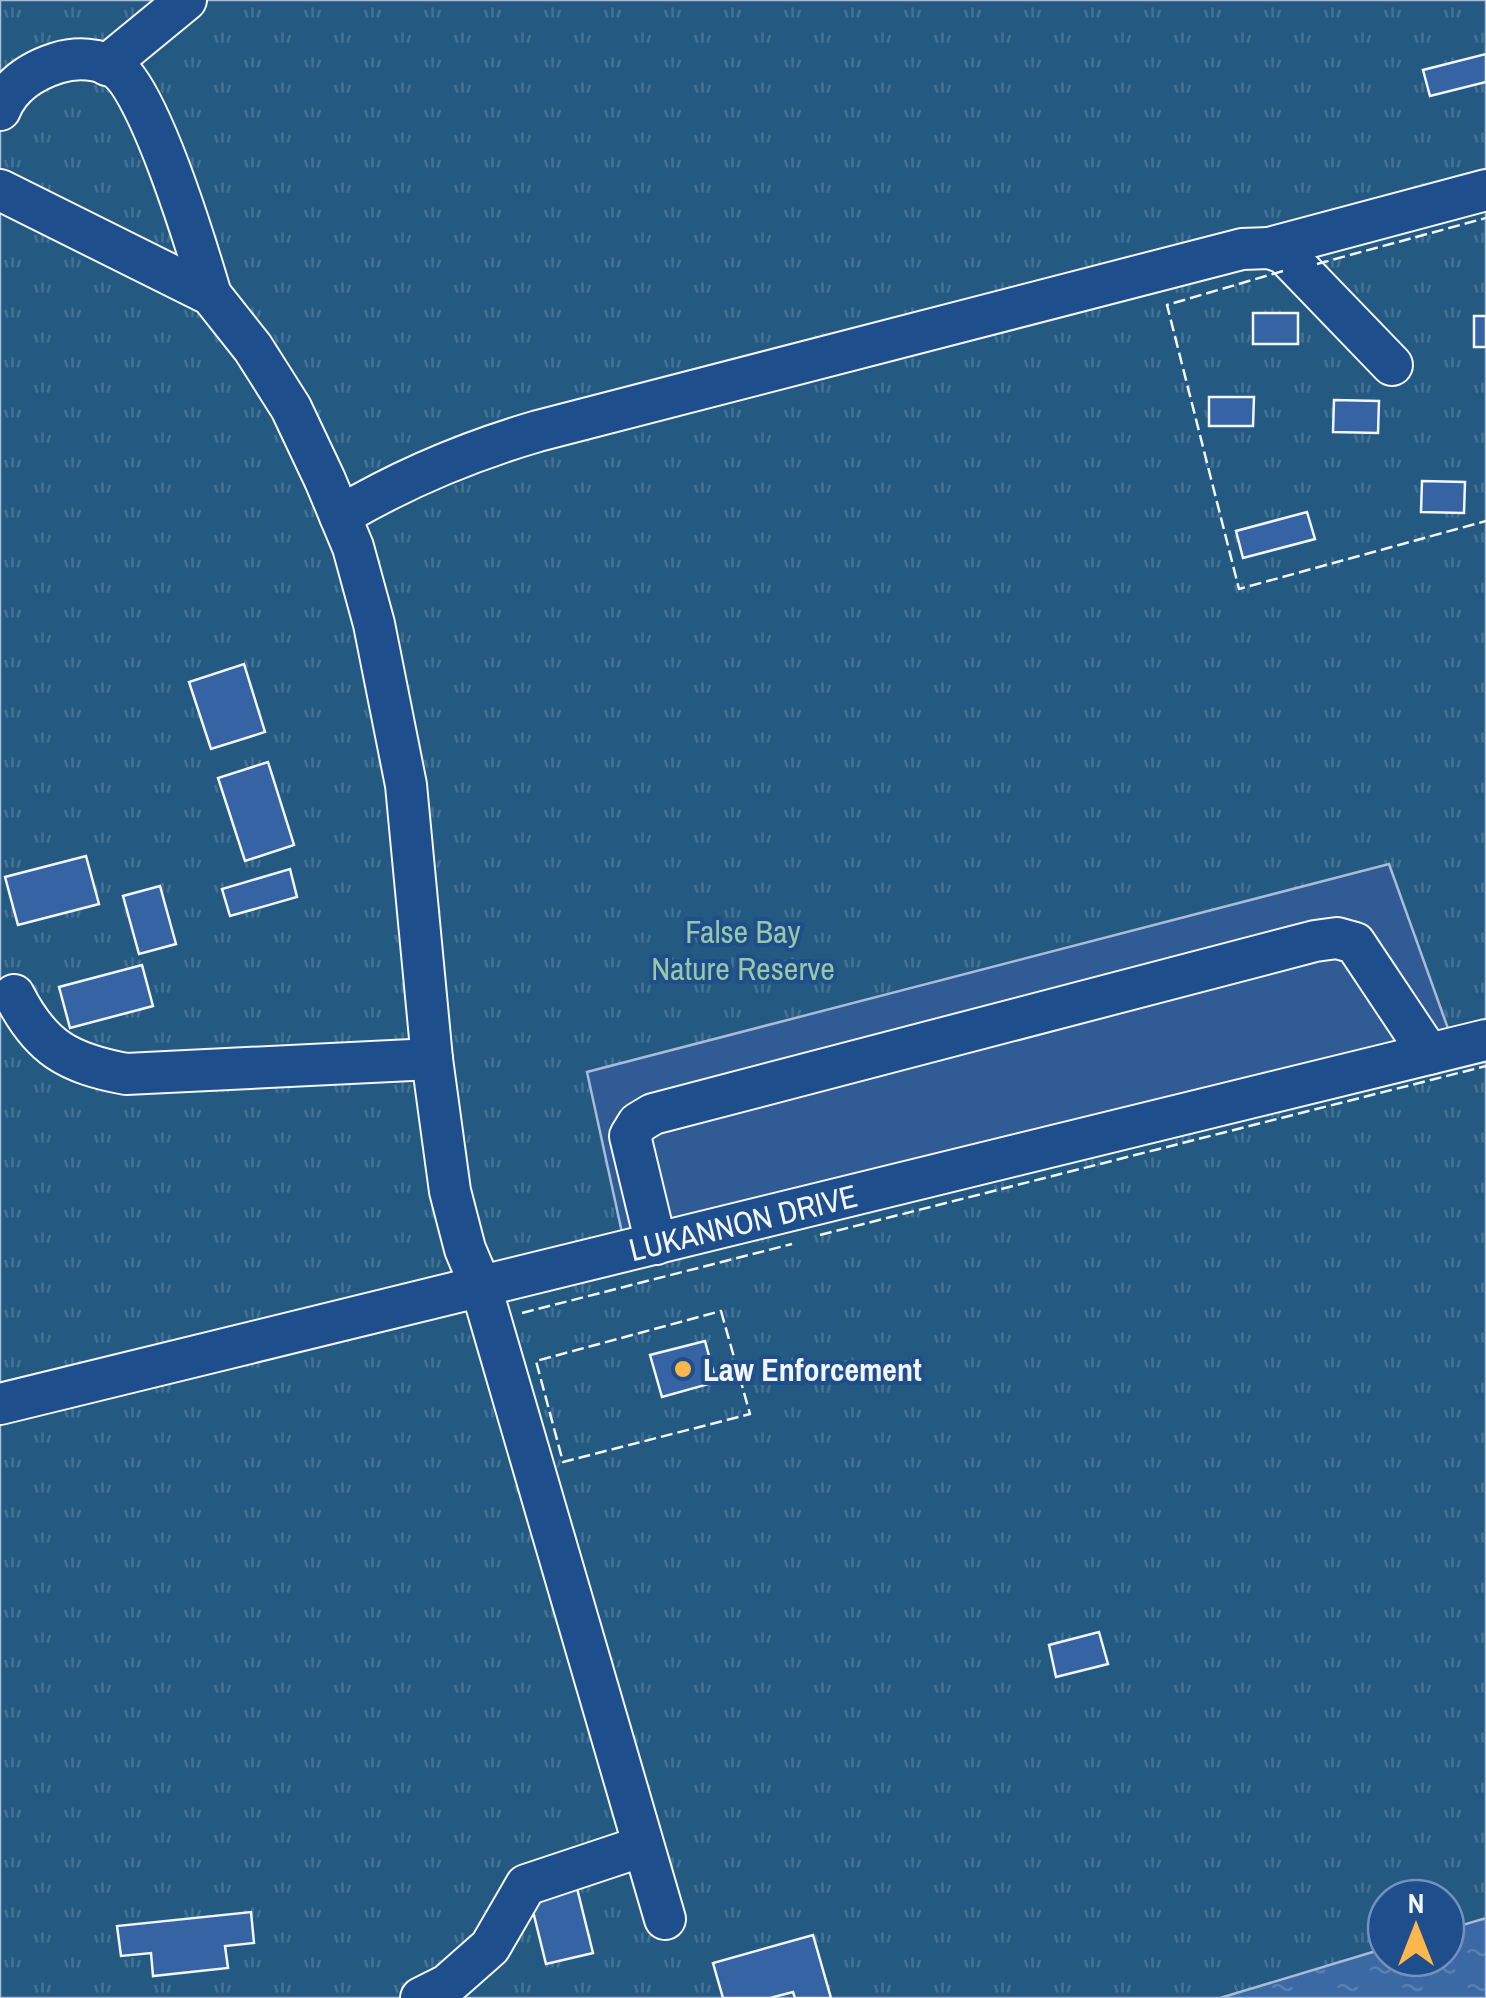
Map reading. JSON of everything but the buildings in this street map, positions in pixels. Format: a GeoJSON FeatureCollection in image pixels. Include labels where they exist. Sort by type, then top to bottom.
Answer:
{"type":"FeatureCollection","features":[{"type":"Feature","properties":{"kind":"lane"},"geometry":{"type":"LineString","coordinates":[[107,64],[186,0]]}},
{"type":"Feature","properties":{"kind":"lane"},"geometry":{"type":"LineString","coordinates":[[0,110],[15,85],[37,72],[81,59],[107,64],[125,77],[170,172],[211,295],[253,348],[291,408],[340,516],[374,624],[406,786],[432,1059],[456,1220],[481,1287],[664,1919]]}},
{"type":"Feature","properties":{"kind":"lane"},"geometry":{"type":"LineString","coordinates":[[0,190],[211,295]]}},
{"type":"Feature","properties":{"kind":"lane"},"geometry":{"type":"LineString","coordinates":[[340,516],[406,477],[460,454],[538,431],[1131,276],[1242,249],[1269,248],[1486,190]]}},
{"type":"Feature","properties":{"kind":"lane"},"geometry":{"type":"LineString","coordinates":[[1269,248],[1299,265],[1392,365]]}},
{"type":"Feature","properties":{"kind":"lane"},"geometry":{"type":"LineString","coordinates":[[656,1244],[630,1136],[638,1123],[653,1114],[1315,942],[1337,938],[1355,943],[1429,1054]]}},
{"type":"Feature","properties":{"kind":"lane"},"geometry":{"type":"LineString","coordinates":[[14,995],[32,1029],[49,1046],[96,1068],[126,1074],[432,1059]]}},
{"type":"Feature","properties":{"kind":"lane","name":"LUKANNON DRIVE"},"geometry":{"type":"LineString","coordinates":[[0,1404],[1486,1040]]}},
{"type":"Feature","properties":{"kind":"lane"},"geometry":{"type":"LineString","coordinates":[[421,1998],[448,1985],[490,1947],[526,1885],[644,1846]]}},
{"type":"Feature","properties":{"kind":"green space","name":"False Bay Nature Reserve"},"geometry":{"type":"Polygon","coordinates":[[[0,0],[1486,0],[1486,1998],[0,1998],[0,0]]]}},
{"type":"Feature","properties":{"kind":"shaded area"},"geometry":{"type":"Polygon","coordinates":[[[1389,864],[1455,1048],[626,1251],[587,1072],[1389,864]]]}},
{"type":"Feature","properties":{"kind":"water"},"geometry":{"type":"Polygon","coordinates":[[[1486,1918],[1486,1998],[1220,1998],[1366,1954],[1366,1978],[1466,1978],[1466,1924],[1486,1918]]]}},
{"type":"Feature","properties":{"kind":"fence"},"geometry":{"type":"LineString","coordinates":[[1317,264],[1486,218]]}},
{"type":"Feature","properties":{"kind":"fence"},"geometry":{"type":"LineString","coordinates":[[1283,271],[1167,305],[1239,589],[1486,521]]}},
{"type":"Feature","properties":{"kind":"fence"},"geometry":{"type":"LineString","coordinates":[[820,1235],[1486,1066]]}},
{"type":"Feature","properties":{"kind":"fence"},"geometry":{"type":"LineString","coordinates":[[522,1313],[792,1244]]}},
{"type":"Feature","properties":{"kind":"fence"},"geometry":{"type":"LineString","coordinates":[[721,1311],[750,1414],[563,1462],[536,1361],[721,1311]]}},
{"type":"Feature","properties":{"kind":"place","name":"Law Enforcement"},"geometry":{"type":"Point","coordinates":[683,1369]}}]}
